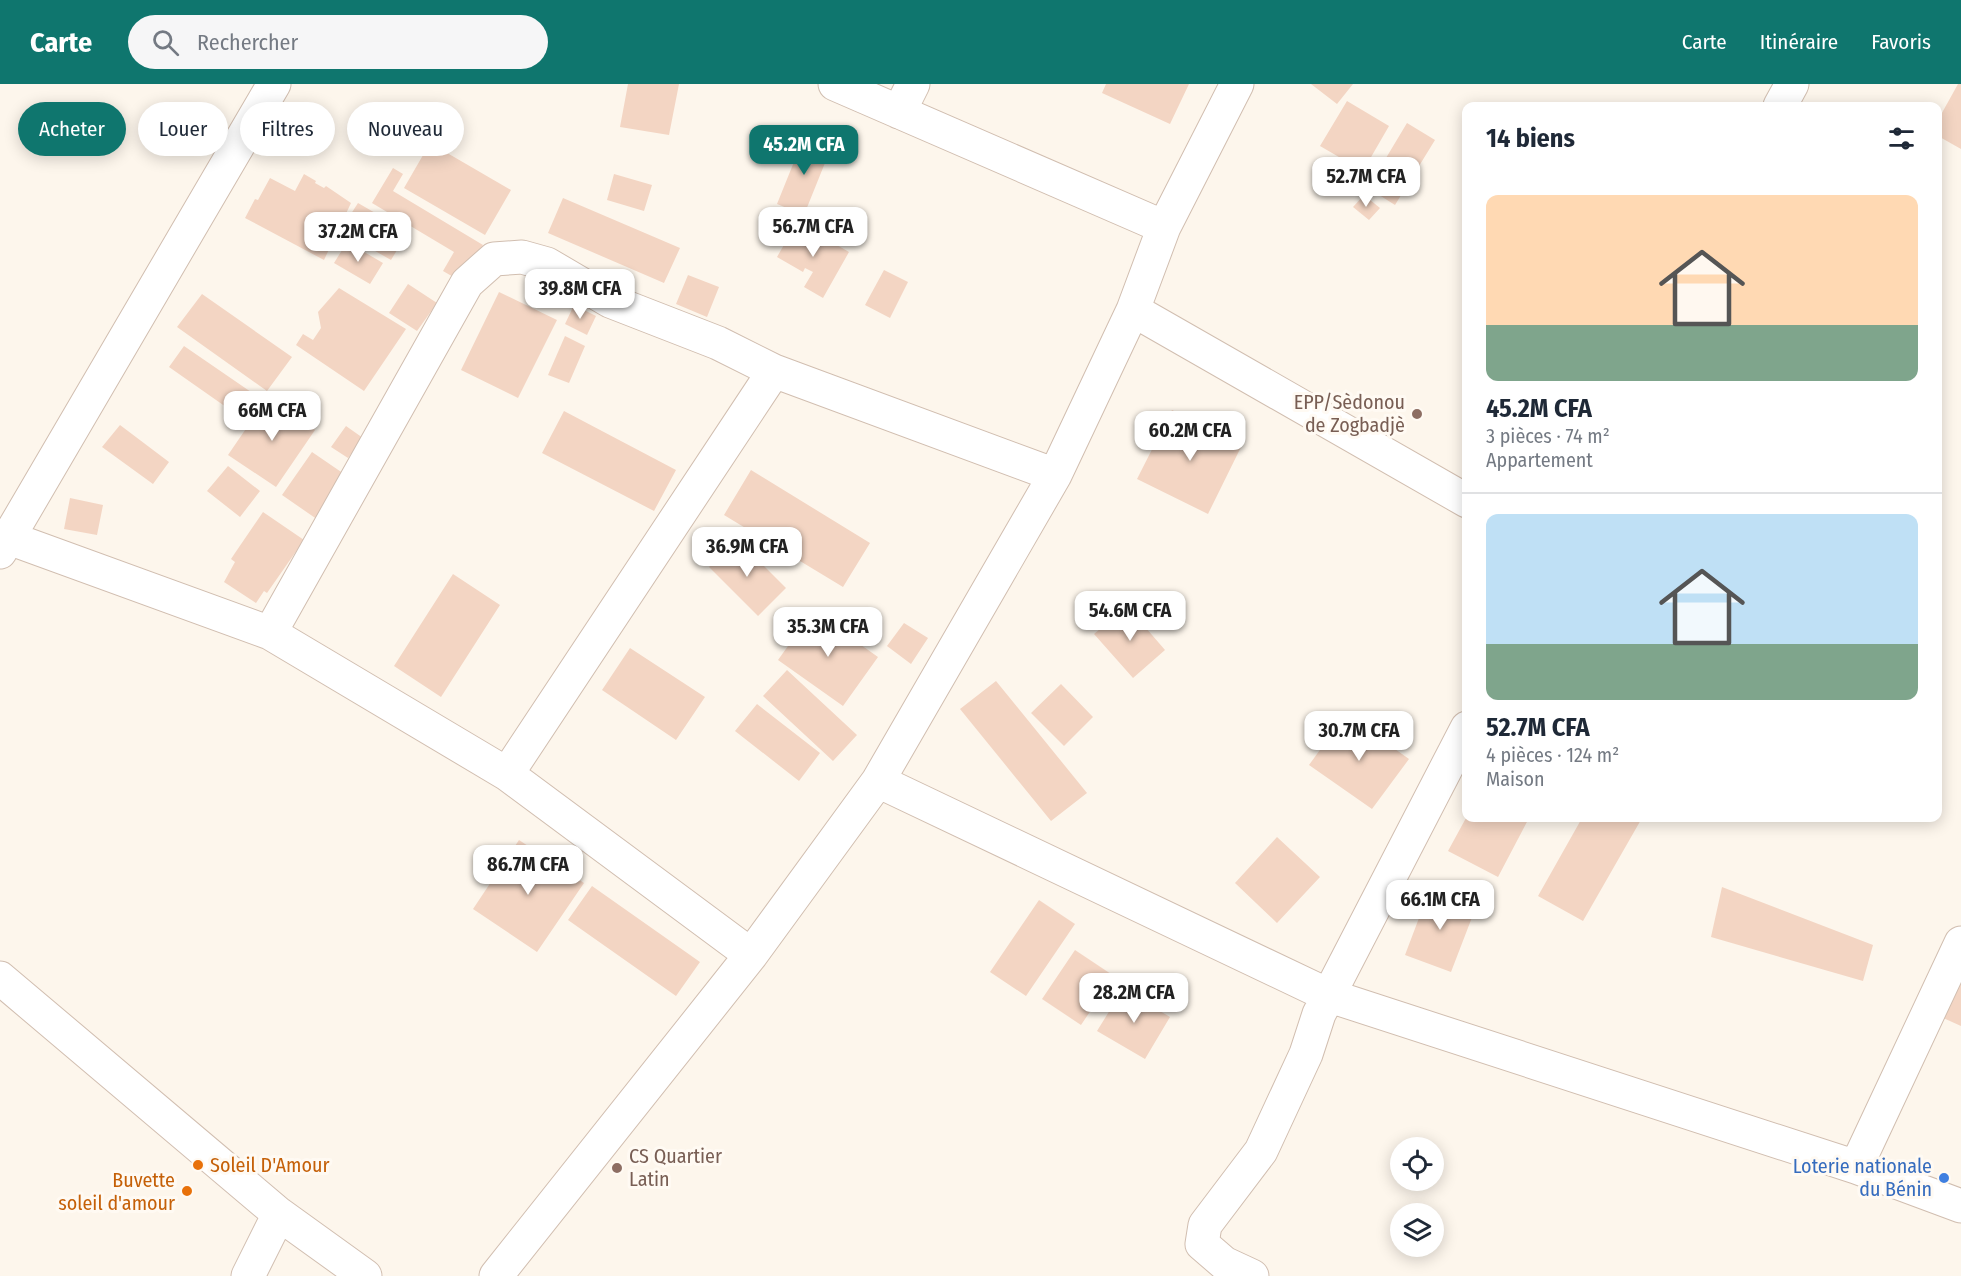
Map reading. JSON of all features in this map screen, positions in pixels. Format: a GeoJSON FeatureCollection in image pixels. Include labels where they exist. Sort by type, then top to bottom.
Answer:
{"type":"FeatureCollection","features":[{"type":"Feature","properties":{"kind":"street"},"geometry":{"type":"LineString","coordinates":[[274,84],[4,545],[270,633],[507,774],[751,955]]}},
{"type":"Feature","properties":{"kind":"street"},"geometry":{"type":"LineString","coordinates":[[836,84],[906,98],[1164,227]]}},
{"type":"Feature","properties":{"kind":"street"},"geometry":{"type":"LineString","coordinates":[[496,1276],[751,955],[878,781],[1055,475],[1133,310],[1164,227],[1237,84]]}},
{"type":"Feature","properties":{"kind":"street"},"geometry":{"type":"LineString","coordinates":[[1782,102],[1792,84]]}},
{"type":"Feature","properties":{"kind":"street"},"geometry":{"type":"LineString","coordinates":[[270,633],[467,283],[494,259],[522,257],[547,264],[610,301],[718,343],[774,371],[1055,475]]}},
{"type":"Feature","properties":{"kind":"street"},"geometry":{"type":"LineString","coordinates":[[1133,310],[1462,498]]}},
{"type":"Feature","properties":{"kind":"street"},"geometry":{"type":"LineString","coordinates":[[507,774],[774,371]]}},
{"type":"Feature","properties":{"kind":"street"},"geometry":{"type":"LineString","coordinates":[[1252,1276],[1224,1263],[1202,1244],[1205,1225],[1261,1151],[1306,1054],[1319,1014],[1462,738]]}},
{"type":"Feature","properties":{"kind":"street"},"geometry":{"type":"LineString","coordinates":[[878,781],[1330,996],[1856,1167],[1961,1206]]}},
{"type":"Feature","properties":{"kind":"street"},"geometry":{"type":"LineString","coordinates":[[1856,1167],[1961,943]]}},
{"type":"Feature","properties":{"kind":"street"},"geometry":{"type":"LineString","coordinates":[[0,978],[279,1214],[364,1276]]}},
{"type":"Feature","properties":{"kind":"street"},"geometry":{"type":"LineString","coordinates":[[248,1276],[279,1214]]}},
{"type":"Feature","properties":{"kind":"building"},"geometry":{"type":"Polygon","coordinates":[[[628,84],[679,84],[669,135],[620,127],[628,84]]]}},
{"type":"Feature","properties":{"kind":"building"},"geometry":{"type":"Polygon","coordinates":[[[1106,84],[1189,84],[1170,124],[1102,93],[1106,84]]]}},
{"type":"Feature","properties":{"kind":"building"},"geometry":{"type":"Polygon","coordinates":[[[1311,84],[1353,84],[1337,104],[1311,84]]]}},
{"type":"Feature","properties":{"kind":"building"},"geometry":{"type":"Polygon","coordinates":[[[1958,84],[1961,84],[1961,149],[1942,138],[1942,113],[1958,84]]]}},
{"type":"Feature","properties":{"kind":"building"},"geometry":{"type":"Polygon","coordinates":[[[1347,101],[1389,126],[1363,171],[1320,146],[1347,101]]]}},
{"type":"Feature","properties":{"kind":"building"},"geometry":{"type":"Polygon","coordinates":[[[1407,123],[1435,140],[1395,205],[1368,188],[1407,123]]]}},
{"type":"Feature","properties":{"kind":"building"},"geometry":{"type":"Polygon","coordinates":[[[804,137],[831,148],[804,215],[777,204],[804,137]]]}},
{"type":"Feature","properties":{"kind":"building"},"geometry":{"type":"Polygon","coordinates":[[[422,156],[452,156],[511,190],[485,235],[404,188],[422,156]]]}},
{"type":"Feature","properties":{"kind":"building"},"geometry":{"type":"Polygon","coordinates":[[[393,168],[403,174],[393,191],[483,245],[462,282],[443,271],[454,252],[372,203],[393,168]]]}},
{"type":"Feature","properties":{"kind":"building"},"geometry":{"type":"Polygon","coordinates":[[[304,174],[316,181],[315,183],[324,188],[326,186],[351,203],[324,260],[245,218],[270,178],[295,191],[304,174]]]}},
{"type":"Feature","properties":{"kind":"building"},"geometry":{"type":"Polygon","coordinates":[[[614,174],[652,185],[644,211],[607,200],[614,174]]]}},
{"type":"Feature","properties":{"kind":"building"},"geometry":{"type":"Polygon","coordinates":[[[1364,195],[1380,208],[1369,220],[1353,207],[1364,195]]]}},
{"type":"Feature","properties":{"kind":"building"},"geometry":{"type":"Polygon","coordinates":[[[563,198],[680,248],[664,283],[548,233],[563,198]]]}},
{"type":"Feature","properties":{"kind":"building"},"geometry":{"type":"Polygon","coordinates":[[[358,203],[408,232],[391,260],[340,231],[358,203]]]}},
{"type":"Feature","properties":{"kind":"building"},"geometry":{"type":"Polygon","coordinates":[[[797,222],[849,252],[823,298],[804,287],[813,272],[805,268],[803,272],[777,257],[797,222]]]}},
{"type":"Feature","properties":{"kind":"building"},"geometry":{"type":"Polygon","coordinates":[[[347,242],[383,263],[370,284],[334,263],[347,242]]]}},
{"type":"Feature","properties":{"kind":"building"},"geometry":{"type":"Polygon","coordinates":[[[884,270],[908,282],[890,318],[865,305],[884,270]]]}},
{"type":"Feature","properties":{"kind":"building"},"geometry":{"type":"Polygon","coordinates":[[[688,275],[719,287],[707,317],[676,304],[688,275]]]}},
{"type":"Feature","properties":{"kind":"building"},"geometry":{"type":"Polygon","coordinates":[[[408,284],[437,303],[417,331],[389,313],[408,284]]]}},
{"type":"Feature","properties":{"kind":"building"},"geometry":{"type":"Polygon","coordinates":[[[339,288],[406,329],[364,391],[296,345],[303,334],[313,340],[321,328],[318,312],[339,288]]]}},
{"type":"Feature","properties":{"kind":"building"},"geometry":{"type":"Polygon","coordinates":[[[499,292],[557,320],[518,398],[461,370],[499,292]]]}},
{"type":"Feature","properties":{"kind":"building"},"geometry":{"type":"Polygon","coordinates":[[[202,294],[292,357],[267,391],[177,327],[202,294]]]}},
{"type":"Feature","properties":{"kind":"building"},"geometry":{"type":"Polygon","coordinates":[[[574,305],[596,316],[587,335],[565,324],[574,305]]]}},
{"type":"Feature","properties":{"kind":"building"},"geometry":{"type":"Polygon","coordinates":[[[565,336],[585,346],[569,383],[548,375],[565,336]]]}},
{"type":"Feature","properties":{"kind":"building"},"geometry":{"type":"Polygon","coordinates":[[[184,346],[251,392],[236,414],[169,367],[184,346]]]}},
{"type":"Feature","properties":{"kind":"building"},"geometry":{"type":"Polygon","coordinates":[[[267,398],[315,430],[276,487],[228,455],[267,398]]]}},
{"type":"Feature","properties":{"kind":"building"},"geometry":{"type":"Polygon","coordinates":[[[1172,410],[1242,445],[1208,514],[1137,479],[1172,410]]]}},
{"type":"Feature","properties":{"kind":"building"},"geometry":{"type":"Polygon","coordinates":[[[564,411],[676,470],[654,511],[542,453],[564,411]]]}},
{"type":"Feature","properties":{"kind":"building"},"geometry":{"type":"Polygon","coordinates":[[[120,425],[169,462],[153,484],[102,447],[120,425]]]}},
{"type":"Feature","properties":{"kind":"building"},"geometry":{"type":"Polygon","coordinates":[[[346,426],[363,438],[348,458],[331,447],[346,426]]]}},
{"type":"Feature","properties":{"kind":"building"},"geometry":{"type":"Polygon","coordinates":[[[312,452],[350,478],[321,522],[282,495],[312,452]]]}},
{"type":"Feature","properties":{"kind":"building"},"geometry":{"type":"Polygon","coordinates":[[[228,466],[260,491],[240,517],[207,491],[228,466]]]}},
{"type":"Feature","properties":{"kind":"building"},"geometry":{"type":"Polygon","coordinates":[[[751,470],[870,543],[843,587],[724,515],[751,470]]]}},
{"type":"Feature","properties":{"kind":"building"},"geometry":{"type":"Polygon","coordinates":[[[70,498],[103,505],[97,535],[64,529],[70,498]]]}},
{"type":"Feature","properties":{"kind":"building"},"geometry":{"type":"Polygon","coordinates":[[[263,512],[304,540],[267,593],[264,591],[256,603],[224,582],[235,562],[231,559],[263,512]]]}},
{"type":"Feature","properties":{"kind":"building"},"geometry":{"type":"Polygon","coordinates":[[[737,539],[786,588],[758,616],[709,567],[737,539]]]}},
{"type":"Feature","properties":{"kind":"building"},"geometry":{"type":"Polygon","coordinates":[[[453,574],[500,605],[441,697],[394,666],[453,574]]]}},
{"type":"Feature","properties":{"kind":"building"},"geometry":{"type":"Polygon","coordinates":[[[1127,606],[1165,650],[1133,678],[1094,634],[1127,606]]]}},
{"type":"Feature","properties":{"kind":"building"},"geometry":{"type":"Polygon","coordinates":[[[813,611],[878,657],[843,706],[778,660],[813,611]]]}},
{"type":"Feature","properties":{"kind":"building"},"geometry":{"type":"Polygon","coordinates":[[[904,623],[928,638],[911,664],[887,646],[904,623]]]}},
{"type":"Feature","properties":{"kind":"building"},"geometry":{"type":"Polygon","coordinates":[[[630,648],[705,697],[676,740],[602,690],[630,648]]]}},
{"type":"Feature","properties":{"kind":"building"},"geometry":{"type":"Polygon","coordinates":[[[787,670],[857,735],[833,761],[763,696],[787,670]]]}},
{"type":"Feature","properties":{"kind":"building"},"geometry":{"type":"Polygon","coordinates":[[[996,681],[1087,793],[1051,821],[960,709],[996,681]]]}},
{"type":"Feature","properties":{"kind":"building"},"geometry":{"type":"Polygon","coordinates":[[[1061,684],[1093,717],[1064,746],[1031,713],[1061,684]]]}},
{"type":"Feature","properties":{"kind":"building"},"geometry":{"type":"Polygon","coordinates":[[[757,704],[820,753],[799,781],[735,731],[757,704]]]}},
{"type":"Feature","properties":{"kind":"building"},"geometry":{"type":"Polygon","coordinates":[[[1346,714],[1409,759],[1372,809],[1309,765],[1346,714]]]}},
{"type":"Feature","properties":{"kind":"building"},"geometry":{"type":"Polygon","coordinates":[[[1464,822],[1527,822],[1498,877],[1448,851],[1464,822]]]}},
{"type":"Feature","properties":{"kind":"building"},"geometry":{"type":"Polygon","coordinates":[[[1580,822],[1640,822],[1583,921],[1538,896],[1580,822]]]}},
{"type":"Feature","properties":{"kind":"building"},"geometry":{"type":"Polygon","coordinates":[[[1277,837],[1320,877],[1277,923],[1235,883],[1277,837]]]}},
{"type":"Feature","properties":{"kind":"building"},"geometry":{"type":"Polygon","coordinates":[[[519,840],[584,883],[537,952],[473,909],[519,840]]]}},
{"type":"Feature","properties":{"kind":"building"},"geometry":{"type":"Polygon","coordinates":[[[592,886],[700,962],[676,996],[568,920],[592,886]]]}},
{"type":"Feature","properties":{"kind":"building"},"geometry":{"type":"Polygon","coordinates":[[[1722,887],[1873,945],[1863,981],[1711,937],[1722,887]]]}},
{"type":"Feature","properties":{"kind":"building"},"geometry":{"type":"Polygon","coordinates":[[[1430,889],[1476,907],[1451,972],[1405,955],[1430,889]]]}},
{"type":"Feature","properties":{"kind":"building"},"geometry":{"type":"Polygon","coordinates":[[[1039,900],[1075,924],[1026,996],[990,972],[1039,900]]]}},
{"type":"Feature","properties":{"kind":"building"},"geometry":{"type":"Polygon","coordinates":[[[1075,950],[1114,976],[1081,1025],[1042,999],[1075,950]]]}},
{"type":"Feature","properties":{"kind":"building"},"geometry":{"type":"Polygon","coordinates":[[[1961,977],[1961,1026],[1941,1017],[1961,977]]]}},
{"type":"Feature","properties":{"kind":"building"},"geometry":{"type":"Polygon","coordinates":[[[1123,989],[1170,1017],[1145,1059],[1097,1031],[1123,989]]]}},
{"type":"Feature","properties":{"kind":"place","name":"EPP/Sèdonou de Zogbadjè"},"geometry":{"type":"Point","coordinates":[1417,414]}},
{"type":"Feature","properties":{"kind":"place","name":"Soleil D'Amour"},"geometry":{"type":"Point","coordinates":[198,1165]}},
{"type":"Feature","properties":{"kind":"place","name":"CS Quartier Latin"},"geometry":{"type":"Point","coordinates":[617,1168]}},
{"type":"Feature","properties":{"kind":"place","name":"Loterie nationale du Bénin"},"geometry":{"type":"Point","coordinates":[1944,1178]}},
{"type":"Feature","properties":{"kind":"place","name":"Buvette soleil d'amour"},"geometry":{"type":"Point","coordinates":[187,1191]}}]}
